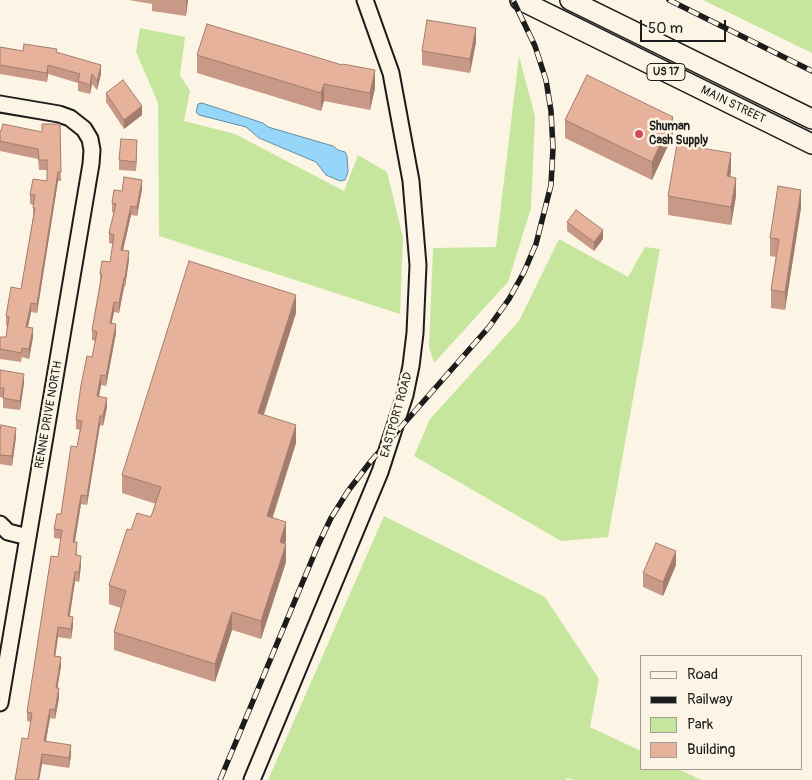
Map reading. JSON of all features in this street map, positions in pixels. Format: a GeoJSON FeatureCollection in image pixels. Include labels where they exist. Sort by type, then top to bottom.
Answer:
{"type":"FeatureCollection","features":[{"type":"Feature","properties":{"kind":"main road","name":"MAIN STREET"},"geometry":{"type":"LineString","coordinates":[[520,0],[812,144]]}},
{"type":"Feature","properties":{"kind":"main road","name":"MAIN STREET"},"geometry":{"type":"LineString","coordinates":[[570,0],[812,119]]}},
{"type":"Feature","properties":{"kind":"street","name":"EASTPORT ROAD"},"geometry":{"type":"LineString","coordinates":[[252,780],[380,472],[405,395],[411,366],[415,333],[418,265],[411,181],[391,73],[365,0]]}},
{"type":"Feature","properties":{"kind":"street"},"geometry":{"type":"LineString","coordinates":[[655,67],[666,47]]}},
{"type":"Feature","properties":{"kind":"street","name":"RENNE DRIVE NORTH"},"geometry":{"type":"LineString","coordinates":[[0,104],[59,114],[70,118],[84,129],[91,145],[91,164],[0,703]]}},
{"type":"Feature","properties":{"kind":"street"},"geometry":{"type":"LineString","coordinates":[[0,524],[8,532],[28,537]]}},
{"type":"Feature","properties":{"kind":"green space"},"geometry":{"type":"Polygon","coordinates":[[[703,0],[812,0],[812,53],[703,0]]]}},
{"type":"Feature","properties":{"kind":"green space"},"geometry":{"type":"Polygon","coordinates":[[[140,28],[185,37],[180,75],[190,91],[184,121],[235,134],[344,191],[358,155],[387,172],[403,237],[400,314],[159,236],[158,103],[136,52],[140,28]]]}},
{"type":"Feature","properties":{"kind":"green space"},"geometry":{"type":"Polygon","coordinates":[[[519,56],[535,116],[531,208],[508,282],[434,363],[429,347],[433,248],[496,247],[519,56]]]}},
{"type":"Feature","properties":{"kind":"green space"},"geometry":{"type":"Polygon","coordinates":[[[559,239],[628,277],[645,247],[660,249],[608,537],[561,541],[414,456],[430,419],[519,321],[559,239]]]}},
{"type":"Feature","properties":{"kind":"green space"},"geometry":{"type":"Polygon","coordinates":[[[384,516],[545,597],[599,679],[590,727],[640,751],[640,770],[680,770],[702,780],[574,780],[567,778],[565,780],[268,780],[384,516]]]}},
{"type":"Feature","properties":{"kind":"water"},"geometry":{"type":"Polygon","coordinates":[[[202,103],[263,123],[268,127],[333,146],[345,152],[348,172],[345,180],[340,181],[326,175],[316,162],[259,138],[246,127],[199,115],[196,112],[198,104],[202,103]]]}},
{"type":"Feature","properties":{"kind":"building"},"geometry":{"type":"Polygon","coordinates":[[[427,20],[476,28],[470,59],[422,51],[427,20]]]}},
{"type":"Feature","properties":{"kind":"building"},"geometry":{"type":"Polygon","coordinates":[[[207,24],[342,65],[375,70],[370,93],[324,84],[321,93],[197,55],[207,24]]]}},
{"type":"Feature","properties":{"kind":"building"},"geometry":{"type":"Polygon","coordinates":[[[24,44],[57,49],[56,52],[101,65],[97,81],[92,74],[90,85],[78,81],[80,74],[48,65],[47,73],[0,65],[0,47],[23,51],[24,44]]]}},
{"type":"Feature","properties":{"kind":"building"},"geometry":{"type":"Polygon","coordinates":[[[587,75],[673,117],[652,162],[565,120],[587,75]]]}},
{"type":"Feature","properties":{"kind":"building"},"geometry":{"type":"Polygon","coordinates":[[[123,80],[142,106],[124,120],[106,93],[123,80]]]}},
{"type":"Feature","properties":{"kind":"building"},"geometry":{"type":"Polygon","coordinates":[[[3,124],[42,132],[42,124],[60,124],[61,172],[58,172],[37,304],[31,303],[26,327],[33,328],[29,349],[22,348],[21,353],[0,349],[0,337],[6,337],[9,317],[6,316],[11,287],[21,289],[35,208],[33,208],[35,195],[30,195],[33,179],[47,181],[47,160],[39,160],[38,149],[0,141],[0,131],[3,124]]]}},
{"type":"Feature","properties":{"kind":"building"},"geometry":{"type":"Polygon","coordinates":[[[121,139],[137,140],[136,162],[119,160],[121,139]]]}},
{"type":"Feature","properties":{"kind":"building"},"geometry":{"type":"Polygon","coordinates":[[[677,144],[731,153],[727,176],[736,178],[731,207],[668,196],[677,144]]]}},
{"type":"Feature","properties":{"kind":"building"},"geometry":{"type":"Polygon","coordinates":[[[124,177],[142,180],[137,207],[131,206],[121,250],[129,251],[125,278],[119,303],[114,302],[110,323],[116,324],[106,376],[101,375],[97,396],[107,398],[103,416],[100,416],[87,496],[81,495],[73,542],[77,542],[76,555],[81,556],[79,572],[75,572],[68,616],[73,617],[71,629],[58,627],[54,656],[61,657],[56,688],[59,688],[55,710],[50,709],[44,741],[71,745],[69,758],[42,754],[38,780],[15,780],[22,738],[28,739],[32,713],[27,712],[51,556],[58,557],[62,530],[54,529],[57,514],[61,514],[71,446],[77,447],[82,421],[76,420],[81,385],[87,356],[92,357],[97,332],[92,330],[102,274],[100,274],[102,261],[110,262],[114,235],[109,233],[116,204],[112,203],[114,190],[122,191],[124,177]]]}},
{"type":"Feature","properties":{"kind":"building"},"geometry":{"type":"Polygon","coordinates":[[[778,186],[801,190],[785,292],[771,290],[779,239],[770,238],[778,186]]]}},
{"type":"Feature","properties":{"kind":"building"},"geometry":{"type":"Polygon","coordinates":[[[576,210],[603,230],[594,242],[567,222],[576,210]]]}},
{"type":"Feature","properties":{"kind":"building"},"geometry":{"type":"Polygon","coordinates":[[[189,261],[296,295],[258,413],[296,425],[267,516],[286,522],[280,542],[286,544],[261,621],[232,612],[215,664],[114,632],[126,591],[109,585],[127,529],[131,530],[137,513],[151,517],[161,487],[122,475],[189,261]]]}},
{"type":"Feature","properties":{"kind":"building"},"geometry":{"type":"Polygon","coordinates":[[[0,370],[24,374],[20,401],[3,398],[4,388],[0,388],[0,370]]]}},
{"type":"Feature","properties":{"kind":"building"},"geometry":{"type":"Polygon","coordinates":[[[1,425],[16,428],[12,456],[0,455],[1,425]]]}},
{"type":"Feature","properties":{"kind":"building"},"geometry":{"type":"Polygon","coordinates":[[[656,543],[676,551],[663,582],[643,573],[656,543]]]}},
{"type":"Feature","properties":{"kind":"railway"},"geometry":{"type":"LineString","coordinates":[[220,780],[331,518],[348,491],[371,461],[489,327],[509,299],[524,272],[536,244],[551,185],[553,148],[551,111],[546,80],[535,46],[513,0]]}},
{"type":"Feature","properties":{"kind":"railway"},"geometry":{"type":"LineString","coordinates":[[669,0],[812,71]]}},
{"type":"Feature","properties":{"kind":"place","name":"Shuman Cash Supply"},"geometry":{"type":"Point","coordinates":[639,134]}}]}
